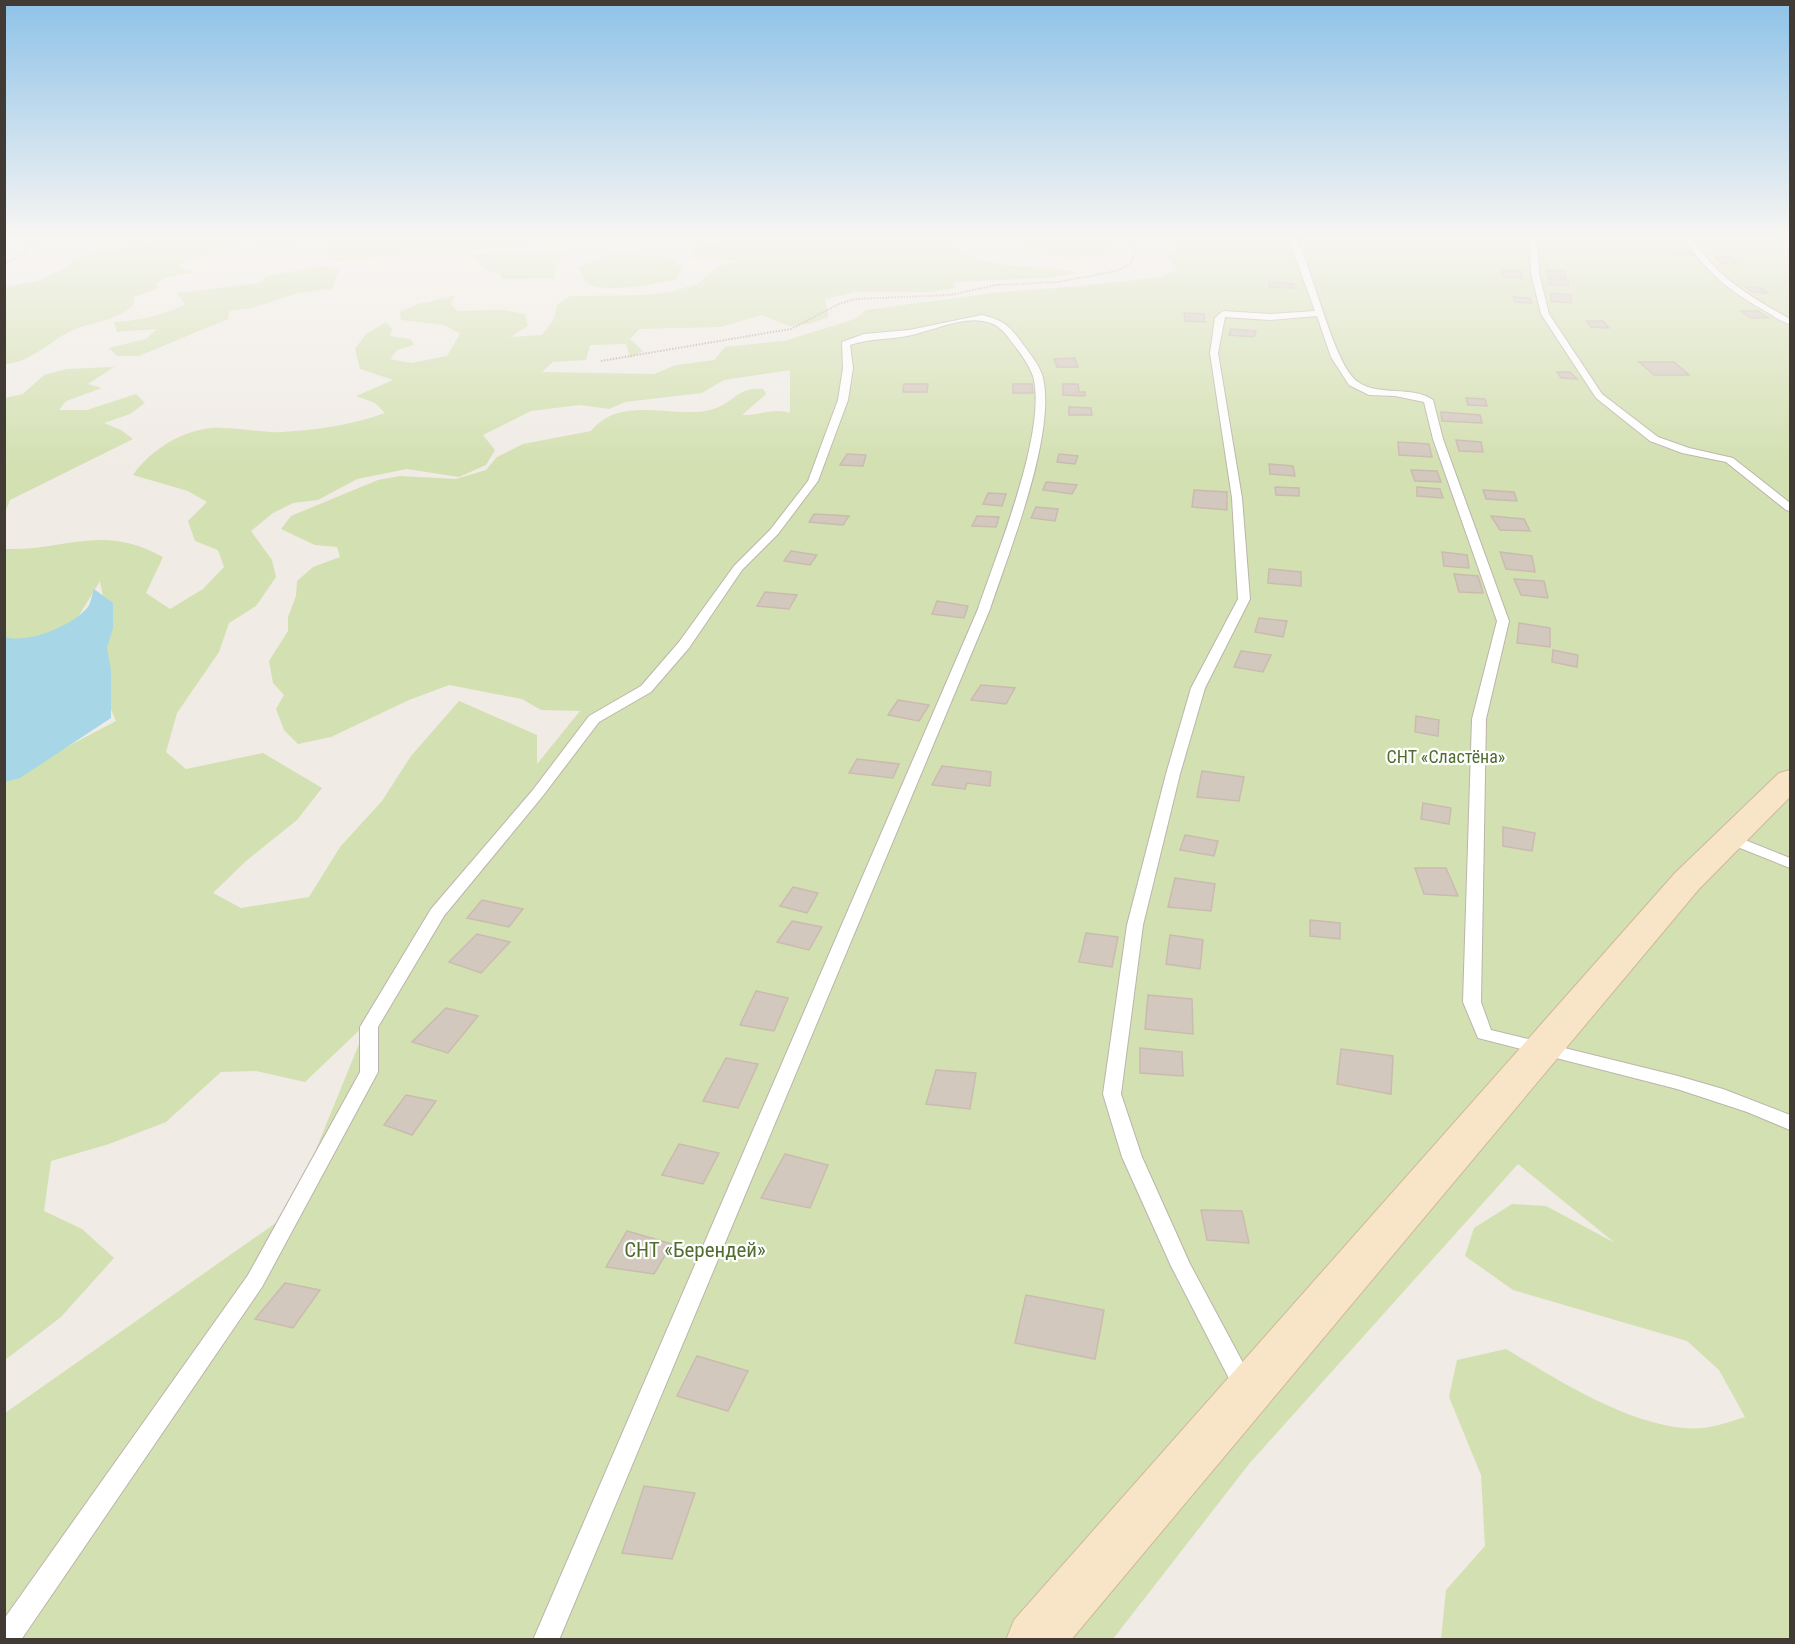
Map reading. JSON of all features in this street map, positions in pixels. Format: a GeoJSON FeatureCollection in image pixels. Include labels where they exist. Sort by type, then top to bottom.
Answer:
{"type":"FeatureCollection","features":[{"type":"Feature","properties":{"kind":"street"},"geometry":{"type":"LineString","coordinates":[[1034,1640],[1687,881],[1791,780]]}},
{"type":"Feature","properties":{"kind":"lane"},"geometry":{"type":"LineString","coordinates":[[1544,312],[1599,396],[1654,440],[1686,451],[1729,460],[1791,508]]}},
{"type":"Feature","properties":{"kind":"lane"},"geometry":{"type":"LineString","coordinates":[[1773,312],[1791,322]]}},
{"type":"Feature","properties":{"kind":"lane"},"geometry":{"type":"LineString","coordinates":[[1247,1391],[1181,1266],[1132,1158],[1112,1094],[1135,925],[1173,774],[1197,688],[1244,599],[1237,498],[1214,353],[1219,318],[1223,314],[1270,317],[1319,313],[1336,357],[1352,383],[1369,392],[1395,393],[1428,400],[1438,439],[1503,621],[1479,719],[1472,1002],[1485,1034],[1540,1050],[1640,1071],[1760,1108],[1791,1123]]}},
{"type":"Feature","properties":{"kind":"lane"},"geometry":{"type":"LineString","coordinates":[[5,1640],[255,1281],[369,1072],[369,1028],[437,913],[537,794],[594,719],[646,689],[669,663],[738,568],[774,532],[813,481],[843,400],[848,368],[845,344],[864,337],[909,333],[963,320],[982,318],[1003,324],[1038,377],[1041,408],[1033,454],[984,609],[546,1640]]}},
{"type":"Feature","properties":{"kind":"lane"},"geometry":{"type":"LineString","coordinates":[[1730,839],[1791,863]]}},
{"type":"Feature","properties":{"kind":"path"},"geometry":{"type":"LineString","coordinates":[[601,361],[791,329],[824,312]]}},
{"type":"Feature","properties":{"kind":"green space"},"geometry":{"type":"Polygon","coordinates":[[[5,312],[124,312],[75,329],[24,360],[5,364],[5,312]]]}},
{"type":"Feature","properties":{"kind":"green space"},"geometry":{"type":"Polygon","coordinates":[[[168,312],[229,312],[228,319],[139,356],[117,356],[109,348],[146,339],[157,329],[117,332],[114,322],[168,312]]]}},
{"type":"Feature","properties":{"kind":"green space"},"geometry":{"type":"Polygon","coordinates":[[[401,312],[513,312],[525,314],[528,326],[510,337],[542,335],[554,319],[556,312],[828,312],[829,317],[809,324],[789,326],[762,315],[720,327],[639,329],[630,339],[643,351],[630,358],[626,344],[590,345],[586,360],[553,362],[542,372],[654,374],[676,365],[714,360],[725,347],[784,341],[855,319],[864,312],[1790,312],[1790,1639],[1441,1639],[1446,1590],[1485,1546],[1481,1475],[1449,1397],[1457,1360],[1506,1349],[1601,1402],[1654,1423],[1680,1428],[1704,1428],[1745,1417],[1719,1370],[1687,1341],[1513,1290],[1465,1256],[1474,1228],[1512,1204],[1546,1206],[1615,1243],[1518,1164],[1249,1464],[1113,1639],[5,1639],[5,1413],[290,1213],[368,1022],[305,1082],[256,1071],[221,1072],[166,1122],[109,1144],[51,1161],[44,1211],[82,1229],[114,1258],[61,1317],[5,1360],[5,777],[23,770],[116,721],[95,673],[105,607],[100,581],[72,627],[46,642],[5,645],[5,549],[27,549],[102,540],[141,547],[163,557],[146,593],[170,609],[203,589],[224,567],[218,550],[195,541],[188,521],[207,502],[188,491],[133,475],[150,456],[172,441],[209,428],[274,432],[308,430],[347,424],[385,413],[375,403],[356,396],[393,380],[360,369],[355,349],[366,334],[386,322],[392,329],[390,336],[411,339],[414,345],[397,350],[390,359],[411,363],[447,356],[460,334],[445,325],[401,320],[401,312]],[[790,370],[724,380],[702,393],[625,402],[609,409],[579,405],[531,411],[483,435],[495,450],[486,465],[459,477],[407,469],[357,479],[318,500],[293,503],[273,513],[251,531],[272,560],[276,577],[256,606],[229,623],[219,652],[177,713],[166,752],[186,769],[263,753],[322,788],[297,820],[246,861],[213,893],[241,908],[309,897],[340,847],[382,801],[411,756],[459,701],[537,735],[537,764],[580,711],[541,710],[522,699],[449,685],[409,700],[331,737],[298,744],[284,730],[276,709],[284,695],[273,683],[269,661],[288,631],[288,617],[296,596],[297,581],[313,567],[340,557],[337,547],[315,545],[281,529],[291,516],[378,480],[400,476],[456,479],[486,470],[497,457],[523,444],[591,431],[603,420],[617,413],[632,410],[695,412],[710,410],[725,404],[741,393],[754,389],[763,389],[766,394],[742,415],[784,411],[790,413],[790,370]]]}},
{"type":"Feature","properties":{"kind":"green space"},"geometry":{"type":"Polygon","coordinates":[[[114,367],[88,384],[102,388],[66,401],[59,410],[87,410],[136,394],[145,403],[130,414],[104,423],[121,430],[133,439],[10,500],[5,512],[5,398],[23,394],[44,375],[67,369],[114,367]]]}},
{"type":"Feature","properties":{"kind":"water"},"geometry":{"type":"Polygon","coordinates":[[[94,589],[113,603],[113,628],[107,648],[111,670],[111,718],[20,778],[5,782],[5,637],[37,636],[61,627],[88,607],[94,589]]]}},
{"type":"Feature","properties":{"kind":"building"},"geometry":{"type":"Polygon","coordinates":[[[1742,312],[1759,312],[1768,318],[1751,318],[1742,312]]]}},
{"type":"Feature","properties":{"kind":"building"},"geometry":{"type":"Polygon","coordinates":[[[1184,313],[1204,314],[1205,322],[1185,321],[1184,313]]]}},
{"type":"Feature","properties":{"kind":"building"},"geometry":{"type":"Polygon","coordinates":[[[1586,321],[1603,321],[1609,328],[1591,327],[1586,321]]]}},
{"type":"Feature","properties":{"kind":"building"},"geometry":{"type":"Polygon","coordinates":[[[1231,329],[1256,331],[1254,337],[1229,335],[1231,329]]]}},
{"type":"Feature","properties":{"kind":"building"},"geometry":{"type":"Polygon","coordinates":[[[1075,358],[1078,367],[1057,367],[1054,359],[1075,358]]]}},
{"type":"Feature","properties":{"kind":"building"},"geometry":{"type":"Polygon","coordinates":[[[1639,362],[1674,362],[1689,375],[1654,375],[1639,362]]]}},
{"type":"Feature","properties":{"kind":"building"},"geometry":{"type":"Polygon","coordinates":[[[1557,372],[1570,372],[1577,379],[1561,378],[1557,372]]]}},
{"type":"Feature","properties":{"kind":"building"},"geometry":{"type":"Polygon","coordinates":[[[904,384],[928,384],[927,392],[903,392],[904,384]]]}},
{"type":"Feature","properties":{"kind":"building"},"geometry":{"type":"Polygon","coordinates":[[[1013,384],[1032,384],[1033,393],[1013,393],[1013,384]]]}},
{"type":"Feature","properties":{"kind":"building"},"geometry":{"type":"Polygon","coordinates":[[[1063,384],[1078,384],[1079,392],[1085,392],[1085,396],[1063,395],[1063,384]]]}},
{"type":"Feature","properties":{"kind":"building"},"geometry":{"type":"Polygon","coordinates":[[[1466,398],[1485,399],[1487,406],[1468,405],[1466,398]]]}},
{"type":"Feature","properties":{"kind":"building"},"geometry":{"type":"Polygon","coordinates":[[[1069,407],[1091,408],[1092,415],[1069,415],[1069,407]]]}},
{"type":"Feature","properties":{"kind":"building"},"geometry":{"type":"Polygon","coordinates":[[[1441,412],[1480,415],[1482,423],[1442,421],[1441,412]]]}},
{"type":"Feature","properties":{"kind":"building"},"geometry":{"type":"Polygon","coordinates":[[[1456,440],[1481,442],[1483,452],[1459,451],[1456,440]]]}},
{"type":"Feature","properties":{"kind":"building"},"geometry":{"type":"Polygon","coordinates":[[[1398,442],[1429,444],[1432,457],[1399,455],[1398,442]]]}},
{"type":"Feature","properties":{"kind":"building"},"geometry":{"type":"Polygon","coordinates":[[[847,454],[866,455],[863,466],[840,465],[847,454]]]}},
{"type":"Feature","properties":{"kind":"building"},"geometry":{"type":"Polygon","coordinates":[[[1059,454],[1078,456],[1075,464],[1057,462],[1059,454]]]}},
{"type":"Feature","properties":{"kind":"building"},"geometry":{"type":"Polygon","coordinates":[[[1269,464],[1293,466],[1295,476],[1270,474],[1269,464]]]}},
{"type":"Feature","properties":{"kind":"building"},"geometry":{"type":"Polygon","coordinates":[[[1411,470],[1437,471],[1441,482],[1415,481],[1411,470]]]}},
{"type":"Feature","properties":{"kind":"building"},"geometry":{"type":"Polygon","coordinates":[[[1046,482],[1077,485],[1072,494],[1043,490],[1046,482]]]}},
{"type":"Feature","properties":{"kind":"building"},"geometry":{"type":"Polygon","coordinates":[[[1275,487],[1299,488],[1299,496],[1276,495],[1275,487]]]}},
{"type":"Feature","properties":{"kind":"building"},"geometry":{"type":"Polygon","coordinates":[[[1417,487],[1440,489],[1443,498],[1417,496],[1417,487]]]}},
{"type":"Feature","properties":{"kind":"building"},"geometry":{"type":"Polygon","coordinates":[[[1194,490],[1227,492],[1227,510],[1192,507],[1194,490]]]}},
{"type":"Feature","properties":{"kind":"building"},"geometry":{"type":"Polygon","coordinates":[[[1483,490],[1514,492],[1517,501],[1486,499],[1483,490]]]}},
{"type":"Feature","properties":{"kind":"building"},"geometry":{"type":"Polygon","coordinates":[[[988,493],[1006,494],[1002,506],[983,504],[988,493]]]}},
{"type":"Feature","properties":{"kind":"building"},"geometry":{"type":"Polygon","coordinates":[[[1036,507],[1058,509],[1055,521],[1031,518],[1036,507]]]}},
{"type":"Feature","properties":{"kind":"building"},"geometry":{"type":"Polygon","coordinates":[[[814,514],[849,516],[843,525],[809,522],[814,514]]]}},
{"type":"Feature","properties":{"kind":"building"},"geometry":{"type":"Polygon","coordinates":[[[977,516],[999,517],[996,527],[972,526],[977,516]]]}},
{"type":"Feature","properties":{"kind":"building"},"geometry":{"type":"Polygon","coordinates":[[[1491,516],[1524,519],[1530,531],[1500,530],[1491,516]]]}},
{"type":"Feature","properties":{"kind":"building"},"geometry":{"type":"Polygon","coordinates":[[[791,551],[817,555],[810,565],[784,561],[791,551]]]}},
{"type":"Feature","properties":{"kind":"building"},"geometry":{"type":"Polygon","coordinates":[[[1442,552],[1467,555],[1469,568],[1444,566],[1442,552]]]}},
{"type":"Feature","properties":{"kind":"building"},"geometry":{"type":"Polygon","coordinates":[[[1500,552],[1532,556],[1535,572],[1506,569],[1500,552]]]}},
{"type":"Feature","properties":{"kind":"building"},"geometry":{"type":"Polygon","coordinates":[[[1269,569],[1301,572],[1301,586],[1268,583],[1269,569]]]}},
{"type":"Feature","properties":{"kind":"building"},"geometry":{"type":"Polygon","coordinates":[[[1454,574],[1478,576],[1483,593],[1459,592],[1454,574]]]}},
{"type":"Feature","properties":{"kind":"building"},"geometry":{"type":"Polygon","coordinates":[[[1514,579],[1544,581],[1548,598],[1521,595],[1514,579]]]}},
{"type":"Feature","properties":{"kind":"building"},"geometry":{"type":"Polygon","coordinates":[[[765,592],[797,595],[789,609],[757,606],[765,592]]]}},
{"type":"Feature","properties":{"kind":"building"},"geometry":{"type":"Polygon","coordinates":[[[937,601],[968,606],[964,618],[932,614],[937,601]]]}},
{"type":"Feature","properties":{"kind":"building"},"geometry":{"type":"Polygon","coordinates":[[[1259,618],[1287,621],[1283,637],[1255,632],[1259,618]]]}},
{"type":"Feature","properties":{"kind":"building"},"geometry":{"type":"Polygon","coordinates":[[[1519,623],[1550,628],[1550,647],[1517,643],[1519,623]]]}},
{"type":"Feature","properties":{"kind":"building"},"geometry":{"type":"Polygon","coordinates":[[[1553,650],[1578,655],[1577,667],[1552,662],[1553,650]]]}},
{"type":"Feature","properties":{"kind":"building"},"geometry":{"type":"Polygon","coordinates":[[[1241,651],[1271,655],[1263,672],[1234,667],[1241,651]]]}},
{"type":"Feature","properties":{"kind":"building"},"geometry":{"type":"Polygon","coordinates":[[[981,685],[1015,688],[1006,704],[971,700],[981,685]]]}},
{"type":"Feature","properties":{"kind":"building"},"geometry":{"type":"Polygon","coordinates":[[[898,700],[929,705],[919,721],[888,715],[898,700]]]}},
{"type":"Feature","properties":{"kind":"building"},"geometry":{"type":"Polygon","coordinates":[[[1416,716],[1439,720],[1438,736],[1415,732],[1416,716]]]}},
{"type":"Feature","properties":{"kind":"building"},"geometry":{"type":"Polygon","coordinates":[[[857,759],[899,764],[893,778],[849,773],[857,759]]]}},
{"type":"Feature","properties":{"kind":"building"},"geometry":{"type":"Polygon","coordinates":[[[942,766],[991,772],[990,786],[967,783],[965,789],[932,785],[942,766]]]}},
{"type":"Feature","properties":{"kind":"building"},"geometry":{"type":"Polygon","coordinates":[[[1202,771],[1244,777],[1239,801],[1197,797],[1202,771]]]}},
{"type":"Feature","properties":{"kind":"building"},"geometry":{"type":"Polygon","coordinates":[[[1423,803],[1451,808],[1449,824],[1421,819],[1423,803]]]}},
{"type":"Feature","properties":{"kind":"building"},"geometry":{"type":"Polygon","coordinates":[[[1503,827],[1535,833],[1532,851],[1503,846],[1503,827]]]}},
{"type":"Feature","properties":{"kind":"building"},"geometry":{"type":"Polygon","coordinates":[[[1185,835],[1218,841],[1214,856],[1180,850],[1185,835]]]}},
{"type":"Feature","properties":{"kind":"building"},"geometry":{"type":"Polygon","coordinates":[[[1415,868],[1446,868],[1458,896],[1424,894],[1415,868]]]}},
{"type":"Feature","properties":{"kind":"building"},"geometry":{"type":"Polygon","coordinates":[[[1175,878],[1215,884],[1211,911],[1168,907],[1175,878]]]}},
{"type":"Feature","properties":{"kind":"building"},"geometry":{"type":"Polygon","coordinates":[[[793,887],[818,893],[807,913],[780,906],[793,887]]]}},
{"type":"Feature","properties":{"kind":"building"},"geometry":{"type":"Polygon","coordinates":[[[482,900],[523,909],[509,927],[467,918],[482,900]]]}},
{"type":"Feature","properties":{"kind":"building"},"geometry":{"type":"Polygon","coordinates":[[[1310,920],[1340,923],[1340,939],[1310,936],[1310,920]]]}},
{"type":"Feature","properties":{"kind":"building"},"geometry":{"type":"Polygon","coordinates":[[[792,921],[822,927],[809,950],[777,942],[792,921]]]}},
{"type":"Feature","properties":{"kind":"building"},"geometry":{"type":"Polygon","coordinates":[[[1086,933],[1118,937],[1112,967],[1079,962],[1086,933]]]}},
{"type":"Feature","properties":{"kind":"building"},"geometry":{"type":"Polygon","coordinates":[[[477,934],[510,942],[481,973],[449,962],[477,934]]]}},
{"type":"Feature","properties":{"kind":"building"},"geometry":{"type":"Polygon","coordinates":[[[1170,935],[1203,940],[1200,969],[1166,964],[1170,935]]]}},
{"type":"Feature","properties":{"kind":"building"},"geometry":{"type":"Polygon","coordinates":[[[756,991],[788,998],[774,1031],[740,1025],[756,991]]]}},
{"type":"Feature","properties":{"kind":"building"},"geometry":{"type":"Polygon","coordinates":[[[1148,995],[1192,999],[1193,1034],[1145,1029],[1148,995]]]}},
{"type":"Feature","properties":{"kind":"building"},"geometry":{"type":"Polygon","coordinates":[[[446,1008],[478,1016],[448,1053],[412,1042],[446,1008]]]}},
{"type":"Feature","properties":{"kind":"building"},"geometry":{"type":"Polygon","coordinates":[[[1140,1048],[1182,1052],[1183,1076],[1140,1073],[1140,1048]]]}},
{"type":"Feature","properties":{"kind":"building"},"geometry":{"type":"Polygon","coordinates":[[[1341,1049],[1393,1056],[1391,1094],[1337,1084],[1341,1049]]]}},
{"type":"Feature","properties":{"kind":"building"},"geometry":{"type":"Polygon","coordinates":[[[726,1058],[758,1064],[738,1108],[703,1101],[726,1058]]]}},
{"type":"Feature","properties":{"kind":"building"},"geometry":{"type":"Polygon","coordinates":[[[936,1070],[976,1073],[970,1109],[926,1104],[936,1070]]]}},
{"type":"Feature","properties":{"kind":"building"},"geometry":{"type":"Polygon","coordinates":[[[406,1095],[436,1101],[412,1135],[384,1125],[406,1095]]]}},
{"type":"Feature","properties":{"kind":"building"},"geometry":{"type":"Polygon","coordinates":[[[679,1144],[719,1153],[703,1184],[662,1175],[679,1144]]]}},
{"type":"Feature","properties":{"kind":"building"},"geometry":{"type":"Polygon","coordinates":[[[785,1154],[828,1165],[810,1208],[761,1198],[785,1154]]]}},
{"type":"Feature","properties":{"kind":"building"},"geometry":{"type":"Polygon","coordinates":[[[1201,1210],[1242,1211],[1249,1243],[1207,1240],[1201,1210]]]}},
{"type":"Feature","properties":{"kind":"building"},"geometry":{"type":"Polygon","coordinates":[[[627,1231],[672,1244],[654,1274],[606,1267],[627,1231]]]}},
{"type":"Feature","properties":{"kind":"building"},"geometry":{"type":"Polygon","coordinates":[[[285,1283],[320,1290],[293,1328],[255,1319],[285,1283]]]}},
{"type":"Feature","properties":{"kind":"building"},"geometry":{"type":"Polygon","coordinates":[[[1026,1295],[1104,1310],[1095,1359],[1015,1343],[1026,1295]]]}},
{"type":"Feature","properties":{"kind":"building"},"geometry":{"type":"Polygon","coordinates":[[[697,1356],[748,1371],[728,1411],[677,1396],[697,1356]]]}},
{"type":"Feature","properties":{"kind":"building"},"geometry":{"type":"Polygon","coordinates":[[[644,1486],[695,1493],[672,1559],[622,1553],[644,1486]]]}},
{"type":"Feature","properties":{"kind":"park label","name":"СНТ «Сластёна»"},"geometry":{"type":"Point","coordinates":[1446,756]}},
{"type":"Feature","properties":{"kind":"park label","name":"СНТ «Берендей»"},"geometry":{"type":"Point","coordinates":[695,1250]}}]}
